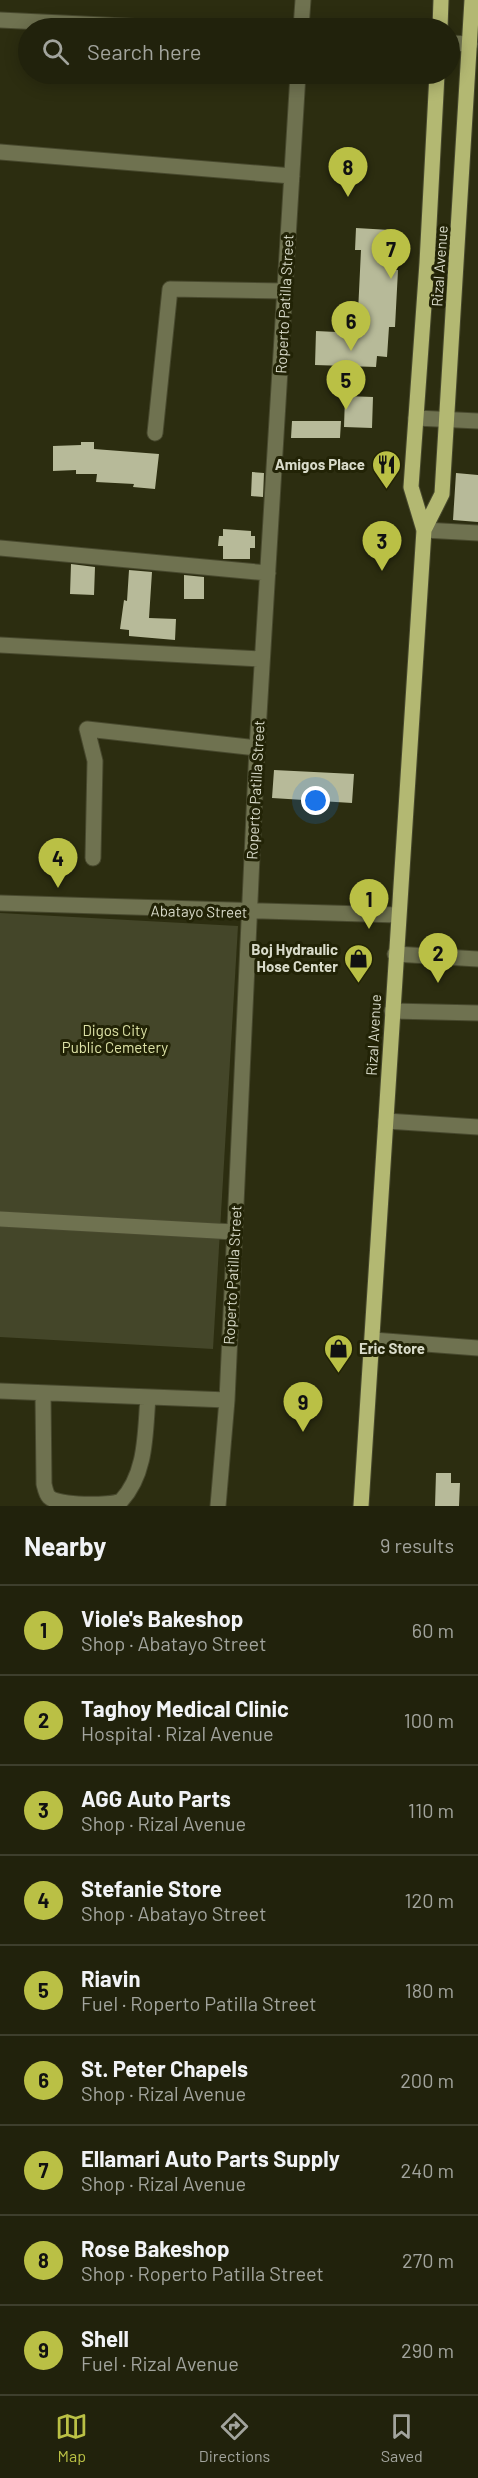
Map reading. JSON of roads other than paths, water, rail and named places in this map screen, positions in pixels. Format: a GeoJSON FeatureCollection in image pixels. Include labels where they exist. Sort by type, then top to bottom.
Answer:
{"type":"FeatureCollection","features":[{"type":"Feature","properties":{"kind":"main road"},"geometry":{"type":"LineString","coordinates":[[440,18],[441,0]]}},
{"type":"Feature","properties":{"kind":"main road","name":"Rizal Avenue"},"geometry":{"type":"LineString","coordinates":[[424,530],[442,494],[472,0]]}},
{"type":"Feature","properties":{"kind":"main road","name":"Rizal Avenue"},"geometry":{"type":"LineString","coordinates":[[361,1506],[424,530],[411,487],[436,84]]}},
{"type":"Feature","properties":{"kind":"street"},"geometry":{"type":"LineString","coordinates":[[302,18],[303,0]]}},
{"type":"Feature","properties":{"kind":"street"},"geometry":{"type":"LineString","coordinates":[[0,20],[18,21]]}},
{"type":"Feature","properties":{"kind":"street"},"geometry":{"type":"LineString","coordinates":[[460,44],[470,44]]}},
{"type":"Feature","properties":{"kind":"street","name":"Roperto Patilla Street"},"geometry":{"type":"LineString","coordinates":[[218,1506],[226,1400],[257,748],[297,84]]}},
{"type":"Feature","properties":{"kind":"street"},"geometry":{"type":"LineString","coordinates":[[0,152],[292,176]]}},
{"type":"Feature","properties":{"kind":"street"},"geometry":{"type":"LineString","coordinates":[[155,433],[170,289],[285,291]]}},
{"type":"Feature","properties":{"kind":"street"},"geometry":{"type":"LineString","coordinates":[[416,418],[478,421]]}},
{"type":"Feature","properties":{"kind":"street"},"geometry":{"type":"LineString","coordinates":[[424,530],[478,533]]}},
{"type":"Feature","properties":{"kind":"street"},"geometry":{"type":"LineString","coordinates":[[0,548],[268,573]]}},
{"type":"Feature","properties":{"kind":"street"},"geometry":{"type":"LineString","coordinates":[[0,645],[262,659]]}},
{"type":"Feature","properties":{"kind":"street"},"geometry":{"type":"LineString","coordinates":[[93,858],[95,761],[87,729],[257,748]]}},
{"type":"Feature","properties":{"kind":"street","name":"Abatayo Street"},"geometry":{"type":"LineString","coordinates":[[0,903],[398,915]]}},
{"type":"Feature","properties":{"kind":"street"},"geometry":{"type":"LineString","coordinates":[[395,954],[478,959]]}},
{"type":"Feature","properties":{"kind":"street"},"geometry":{"type":"LineString","coordinates":[[392,1011],[478,1013]]}},
{"type":"Feature","properties":{"kind":"street"},"geometry":{"type":"LineString","coordinates":[[386,1121],[478,1127]]}},
{"type":"Feature","properties":{"kind":"street"},"geometry":{"type":"LineString","coordinates":[[0,1219],[234,1232]]}},
{"type":"Feature","properties":{"kind":"street"},"geometry":{"type":"LineString","coordinates":[[373,1340],[478,1348]]}},
{"type":"Feature","properties":{"kind":"street"},"geometry":{"type":"LineString","coordinates":[[0,1391],[226,1400]]}},
{"type":"Feature","properties":{"kind":"street"},"geometry":{"type":"LineString","coordinates":[[43,1393],[46,1493],[50,1499],[59,1502],[95,1504],[115,1504],[121,1501],[136,1482],[142,1456],[148,1397]]}},
{"type":"Feature","properties":{"kind":"place","name":"Rose Bakeshop"},"geometry":{"type":"Point","coordinates":[348,197]}},
{"type":"Feature","properties":{"kind":"place","name":"Ellamari Auto Parts Supply"},"geometry":{"type":"Point","coordinates":[391,279]}},
{"type":"Feature","properties":{"kind":"place","name":"St. Peter Chapels"},"geometry":{"type":"Point","coordinates":[351,351]}},
{"type":"Feature","properties":{"kind":"place","name":"Riavin"},"geometry":{"type":"Point","coordinates":[346,410]}},
{"type":"Feature","properties":{"kind":"place","name":"Amigos Place"},"geometry":{"type":"Point","coordinates":[386,490]}},
{"type":"Feature","properties":{"kind":"place","name":"AGG Auto Parts"},"geometry":{"type":"Point","coordinates":[382,571]}},
{"type":"Feature","properties":{"kind":"place","name":"Stefanie Store"},"geometry":{"type":"Point","coordinates":[58,888]}},
{"type":"Feature","properties":{"kind":"place","name":"Viole's Bakeshop"},"geometry":{"type":"Point","coordinates":[369,929]}},
{"type":"Feature","properties":{"kind":"place","name":"Taghoy Medical Clinic"},"geometry":{"type":"Point","coordinates":[438,983]}},
{"type":"Feature","properties":{"kind":"place","name":"Boj Hydraulic Hose Center"},"geometry":{"type":"Point","coordinates":[359,984]}},
{"type":"Feature","properties":{"kind":"place","name":"Eric Store"},"geometry":{"type":"Point","coordinates":[338,1374]}},
{"type":"Feature","properties":{"kind":"place","name":"Shell"},"geometry":{"type":"Point","coordinates":[303,1432]}},
{"type":"Feature","properties":{"kind":"park label","name":"Digos City Public Cemetery"},"geometry":{"type":"Point","coordinates":[115,1038]}}]}
